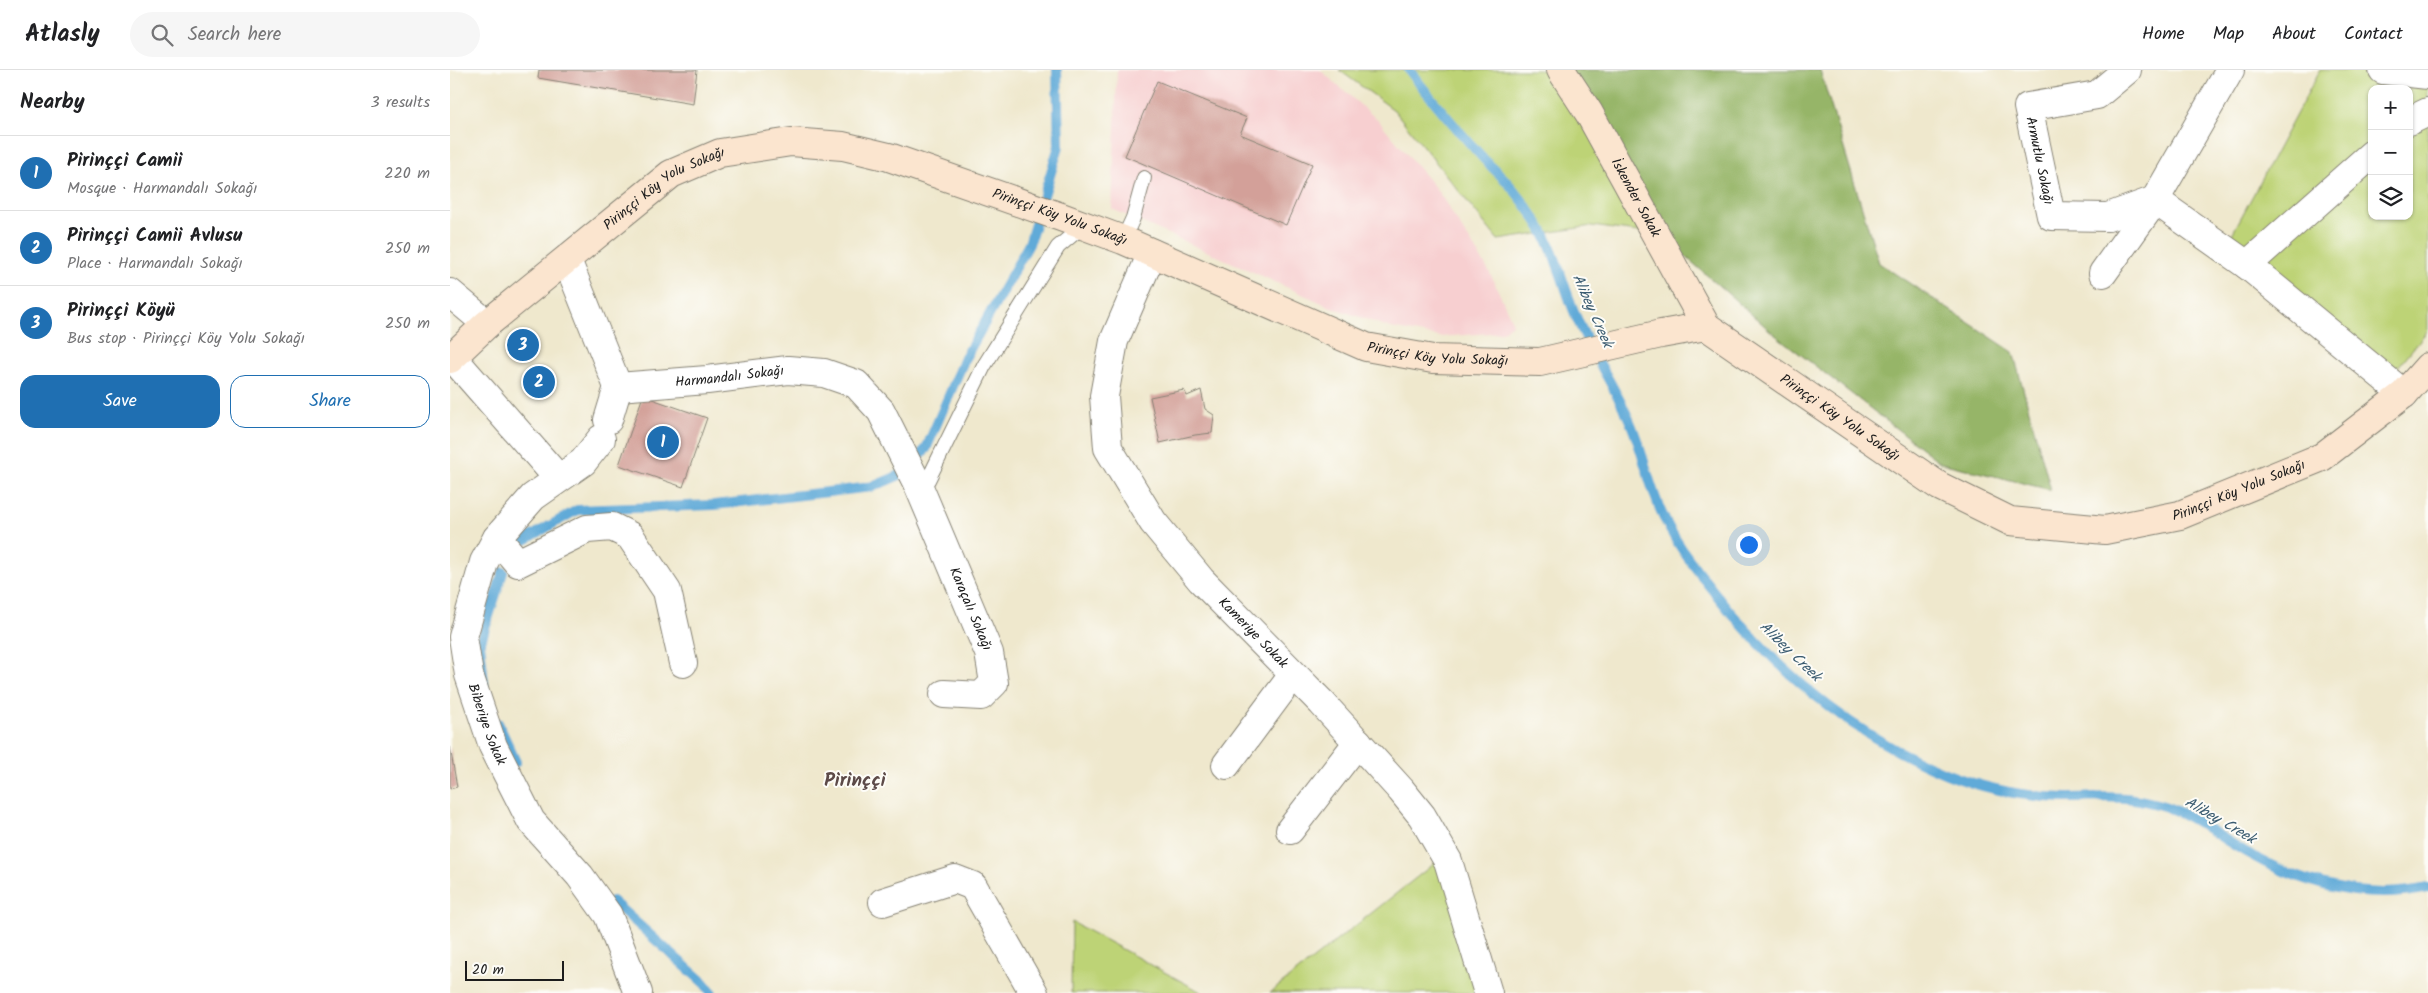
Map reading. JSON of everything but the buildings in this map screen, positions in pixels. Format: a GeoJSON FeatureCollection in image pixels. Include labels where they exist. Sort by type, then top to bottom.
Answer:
{"type":"FeatureCollection","features":[{"type":"Feature","properties":{"kind":"main road","name":"İskender Sokak"},"geometry":{"type":"LineString","coordinates":[[1561,70],[1589,113],[1706,326]]}},
{"type":"Feature","properties":{"kind":"main road","name":"Pirinççi Köy Yolu Sokağı"},"geometry":{"type":"LineString","coordinates":[[451,358],[487,324],[671,174],[720,153],[791,142],[843,146],[889,157],[1019,202],[1123,240],[1366,347],[1433,359],[1540,362],[1661,334],[1706,326],[1938,486],[2010,521],[2105,530],[2180,515],[2322,457],[2404,394],[2428,367]]}},
{"type":"Feature","properties":{"kind":"street","name":"Armutlu Sokağı"},"geometry":{"type":"LineString","coordinates":[[2127,70],[2097,95],[2028,107],[2043,180],[2051,216],[2108,217],[2155,200]]}},
{"type":"Feature","properties":{"kind":"street"},"geometry":{"type":"LineString","coordinates":[[2103,273],[2155,200],[2230,70]]}},
{"type":"Feature","properties":{"kind":"street"},"geometry":{"type":"LineString","coordinates":[[2383,70],[2428,75]]}},
{"type":"Feature","properties":{"kind":"street"},"geometry":{"type":"LineString","coordinates":[[2413,120],[2428,112]]}},
{"type":"Feature","properties":{"kind":"street"},"geometry":{"type":"LineString","coordinates":[[2247,265],[2368,158]]}},
{"type":"Feature","properties":{"kind":"street"},"geometry":{"type":"LineString","coordinates":[[2155,200],[2247,265],[2404,394]]}},
{"type":"Feature","properties":{"kind":"street","name":"Kameriye Sokak"},"geometry":{"type":"LineString","coordinates":[[1152,253],[1114,341],[1104,396],[1108,448],[1153,522],[1200,580],[1358,742],[1422,816],[1448,861],[1488,993]]}},
{"type":"Feature","properties":{"kind":"street"},"geometry":{"type":"LineString","coordinates":[[567,260],[618,387]]}},
{"type":"Feature","properties":{"kind":"street"},"geometry":{"type":"LineString","coordinates":[[450,293],[487,324]]}},
{"type":"Feature","properties":{"kind":"street"},"geometry":{"type":"LineString","coordinates":[[451,358],[558,478]]}},
{"type":"Feature","properties":{"kind":"street","name":"Harmandalı Sokağı"},"geometry":{"type":"LineString","coordinates":[[618,387],[707,380],[788,370],[824,373],[856,384],[881,411],[919,487]]}},
{"type":"Feature","properties":{"kind":"street","name":"Biberiye Sokak"},"geometry":{"type":"LineString","coordinates":[[618,387],[604,429],[584,462],[558,478],[533,497],[498,538],[484,562],[463,638],[469,675],[494,746],[531,821],[580,876],[608,915],[638,993]]}},
{"type":"Feature","properties":{"kind":"street","name":"Karaçalı Sokağı"},"geometry":{"type":"LineString","coordinates":[[919,487],[988,653],[994,683],[981,696],[944,694]]}},
{"type":"Feature","properties":{"kind":"street"},"geometry":{"type":"LineString","coordinates":[[498,538],[518,563],[587,529],[612,527],[630,536],[667,591],[683,663]]}},
{"type":"Feature","properties":{"kind":"street"},"geometry":{"type":"LineString","coordinates":[[1226,765],[1293,675]]}},
{"type":"Feature","properties":{"kind":"street"},"geometry":{"type":"LineString","coordinates":[[1290,830],[1358,742]]}},
{"type":"Feature","properties":{"kind":"street"},"geometry":{"type":"LineString","coordinates":[[883,902],[955,879],[973,886],[1034,993]]}},
{"type":"Feature","properties":{"kind":"lane"},"geometry":{"type":"LineString","coordinates":[[1123,240],[1133,218],[1144,178]]}},
{"type":"Feature","properties":{"kind":"lane"},"geometry":{"type":"LineString","coordinates":[[919,487],[928,480],[984,366],[1058,247],[1072,221]]}},
{"type":"Feature","properties":{"kind":"shaded area"},"geometry":{"type":"Polygon","coordinates":[[[1117,70],[1320,70],[1379,121],[1438,191],[1489,271],[1513,323],[1502,332],[1440,337],[1391,328],[1331,307],[1112,209],[1117,70]]]}},
{"type":"Feature","properties":{"kind":"green space"},"geometry":{"type":"Polygon","coordinates":[[[1339,70],[1556,70],[1661,235],[1592,226],[1498,240],[1394,110],[1339,70]]]}},
{"type":"Feature","properties":{"kind":"green space"},"geometry":{"type":"Polygon","coordinates":[[[1556,70],[1820,70],[1879,263],[2013,352],[2051,490],[1941,463],[1774,334],[1661,235],[1556,70]]]}},
{"type":"Feature","properties":{"kind":"green space"},"geometry":{"type":"Polygon","coordinates":[[[2320,70],[2428,70],[2428,330],[2390,377],[2222,253],[2320,70]]]}},
{"type":"Feature","properties":{"kind":"green space"},"geometry":{"type":"Polygon","coordinates":[[[1445,855],[1493,993],[1270,993],[1445,855]]]}},
{"type":"Feature","properties":{"kind":"green space"},"geometry":{"type":"Polygon","coordinates":[[[1072,922],[1203,993],[1071,993],[1072,922]]]}},
{"type":"Feature","properties":{"kind":"waterway"},"geometry":{"type":"LineString","coordinates":[[525,540],[577,510],[714,505],[872,487],[900,475],[926,449],[965,358],[1029,244],[1059,146],[1057,70]]}},
{"type":"Feature","properties":{"kind":"waterway","name":"Alibey Creek"},"geometry":{"type":"LineString","coordinates":[[1409,70],[1463,136],[1516,193],[1541,228],[1552,250],[1578,321],[1589,345],[1633,428],[1660,509],[1681,548],[1710,587],[1760,645],[1816,697],[1878,740],[1947,774],[1976,784],[2035,796],[2122,798],[2144,801],[2167,807],[2201,824],[2249,854],[2298,877],[2323,885],[2375,893],[2428,888]]}},
{"type":"Feature","properties":{"kind":"waterway"},"geometry":{"type":"LineString","coordinates":[[484,684],[480,644],[503,572]]}},
{"type":"Feature","properties":{"kind":"waterway"},"geometry":{"type":"LineString","coordinates":[[498,723],[516,762]]}},
{"type":"Feature","properties":{"kind":"waterway"},"geometry":{"type":"LineString","coordinates":[[612,901],[704,983],[712,993]]}},
{"type":"Feature","properties":{"kind":"place","name":"Pirinççi Köyü"},"geometry":{"type":"Point","coordinates":[523,345]}},
{"type":"Feature","properties":{"kind":"place","name":"Pirinççi Camii Avlusu"},"geometry":{"type":"Point","coordinates":[539,382]}},
{"type":"Feature","properties":{"kind":"place","name":"Pirinççi Camii"},"geometry":{"type":"Point","coordinates":[663,442]}},
{"type":"Feature","properties":{"kind":"district","name":"Pirinççi"},"geometry":{"type":"Point","coordinates":[855,781]}}]}
